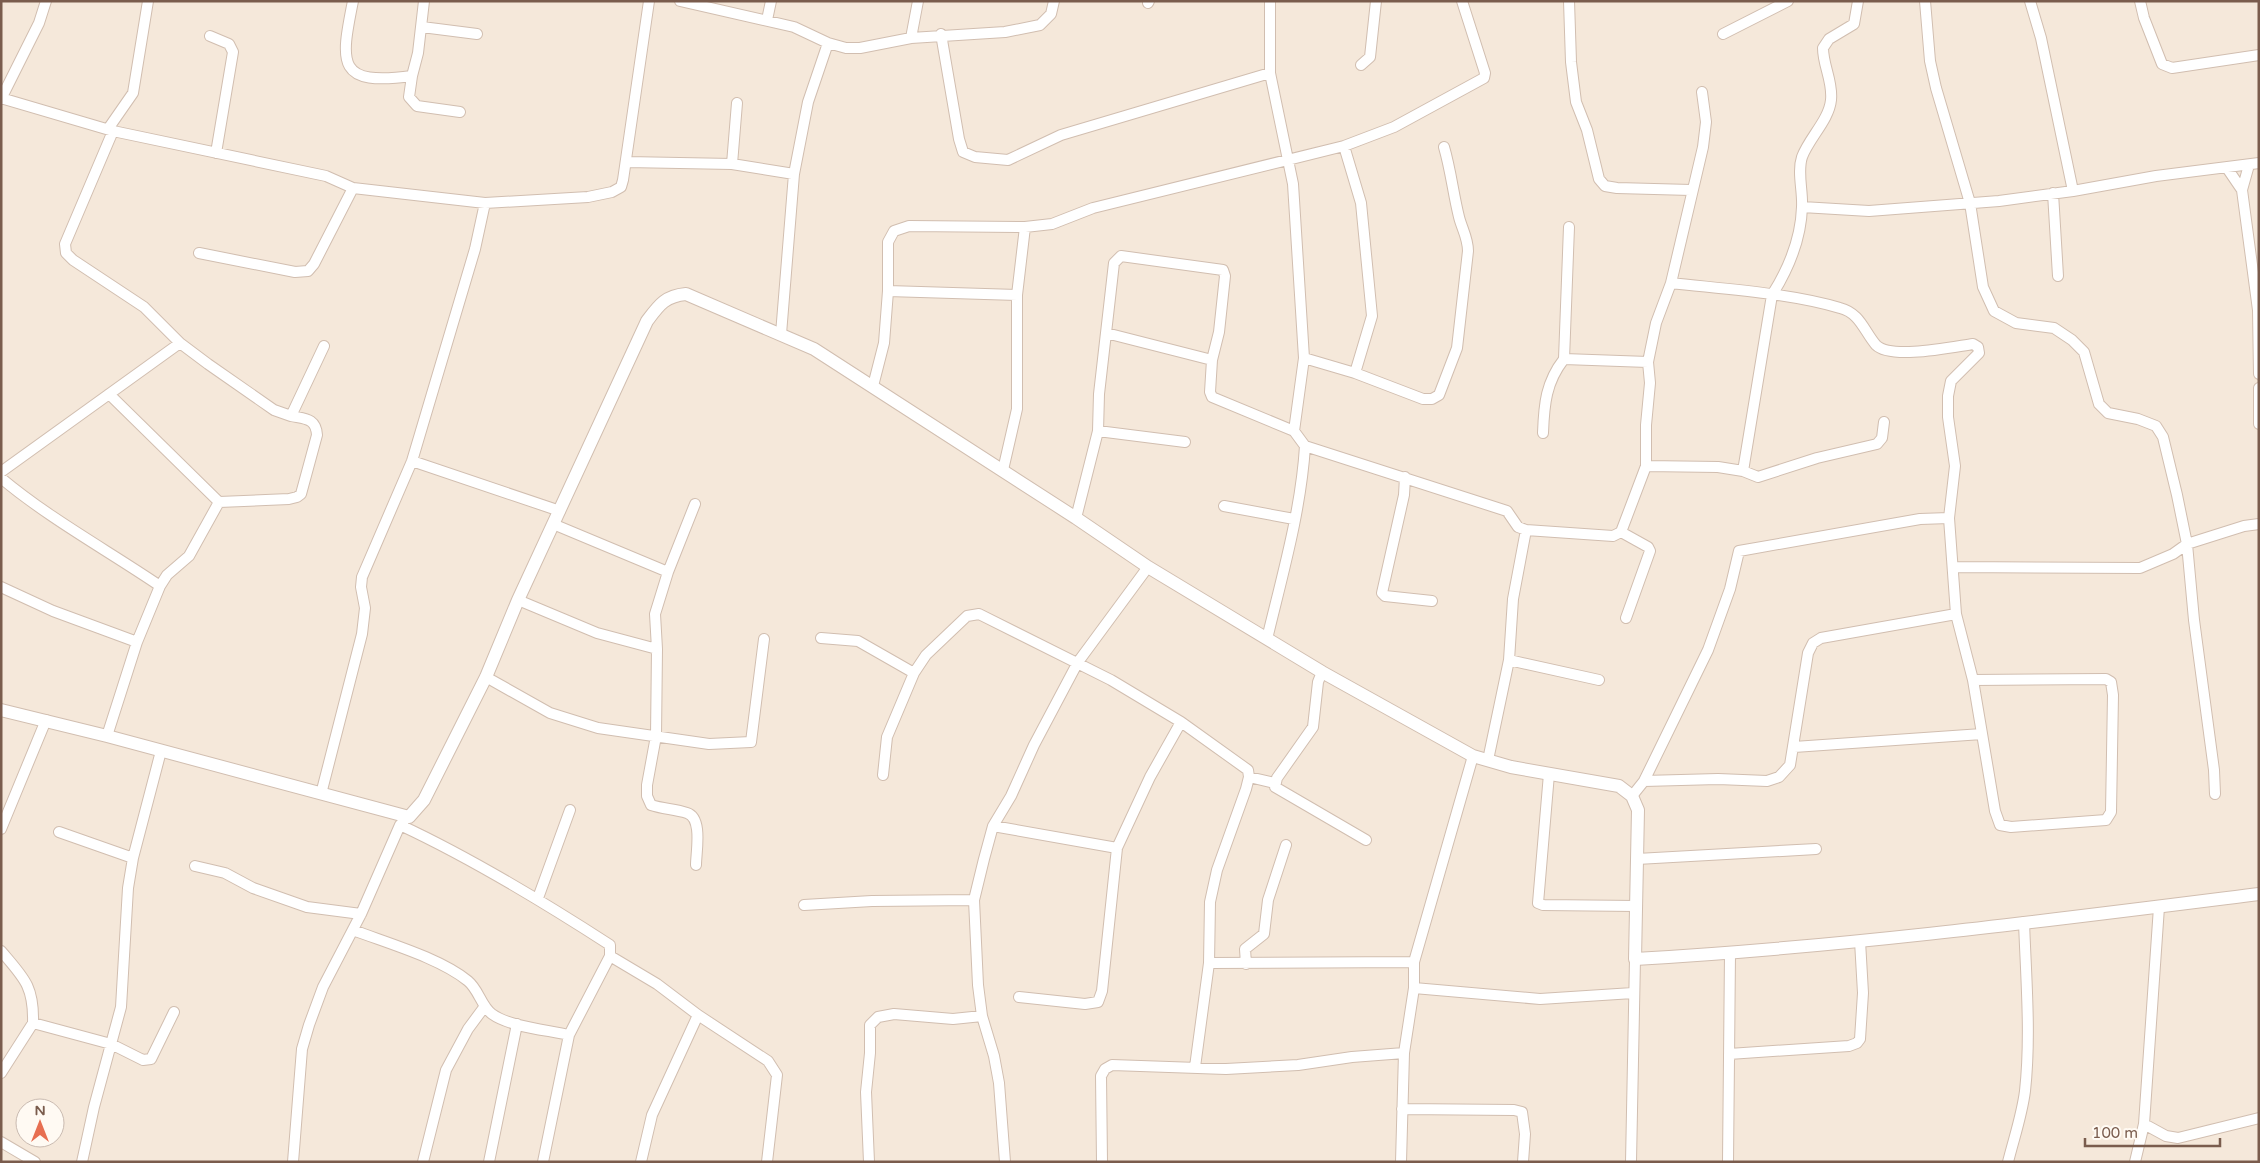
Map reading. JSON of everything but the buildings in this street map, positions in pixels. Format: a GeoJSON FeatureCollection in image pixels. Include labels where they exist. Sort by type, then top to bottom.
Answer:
{"type":"FeatureCollection","features":[{"type":"Feature","properties":{"kind":"street"},"geometry":{"type":"LineString","coordinates":[[46,1],[39,23],[1,98],[111,130],[185,148],[326,176],[353,188],[485,203],[588,197],[612,192],[621,187],[628,162],[649,1]]}},
{"type":"Feature","properties":{"kind":"street"},"geometry":{"type":"LineString","coordinates":[[109,394],[220,502],[289,499],[301,494],[317,435],[316,426],[311,420],[274,410],[180,343],[144,307],[73,260],[66,253],[65,244],[111,130],[133,93],[148,1]]}},
{"type":"Feature","properties":{"kind":"street"},"geometry":{"type":"LineString","coordinates":[[353,1],[345,40],[346,57],[352,70],[367,79],[412,76]]}},
{"type":"Feature","properties":{"kind":"street"},"geometry":{"type":"LineString","coordinates":[[424,1],[418,53],[409,93],[413,103],[423,107],[460,112]]}},
{"type":"Feature","properties":{"kind":"street"},"geometry":{"type":"LineString","coordinates":[[680,1],[799,29],[828,44],[846,48],[860,48],[941,34],[1005,32],[1040,25],[1051,14],[1054,1]]}},
{"type":"Feature","properties":{"kind":"street"},"geometry":{"type":"LineString","coordinates":[[767,20],[772,1]]}},
{"type":"Feature","properties":{"kind":"street"},"geometry":{"type":"LineString","coordinates":[[911,38],[918,1]]}},
{"type":"Feature","properties":{"kind":"street"},"geometry":{"type":"LineString","coordinates":[[1270,1],[1270,73],[1293,184],[1304,358],[1294,431]]}},
{"type":"Feature","properties":{"kind":"street"},"geometry":{"type":"LineString","coordinates":[[1361,65],[1370,58],[1376,1]]}},
{"type":"Feature","properties":{"kind":"street"},"geometry":{"type":"LineString","coordinates":[[873,386],[884,343],[888,290],[888,242],[894,232],[909,226],[1025,227],[1052,224],[1093,208],[1344,146],[1394,127],[1484,78],[1485,73],[1462,1]]}},
{"type":"Feature","properties":{"kind":"street"},"geometry":{"type":"LineString","coordinates":[[1569,1],[1571,62],[1576,102],[1587,130],[1599,179],[1605,186],[1617,188],[1691,190]]}},
{"type":"Feature","properties":{"kind":"street"},"geometry":{"type":"LineString","coordinates":[[1723,34],[1788,1]]}},
{"type":"Feature","properties":{"kind":"street"},"geometry":{"type":"LineString","coordinates":[[1743,471],[1772,295],[1787,272],[1801,226],[1801,160],[1831,101],[1830,80],[1823,60],[1822,48],[1829,39],[1854,24],[1858,1]]}},
{"type":"Feature","properties":{"kind":"street"},"geometry":{"type":"LineString","coordinates":[[1925,1],[1930,61],[1936,88],[1970,203],[1984,287],[1994,311],[2016,323],[2054,328],[2072,340],[2084,352],[2099,404],[2108,414],[2138,419],[2156,426],[2163,437],[2187,544],[2194,620],[2214,770],[2215,794]]}},
{"type":"Feature","properties":{"kind":"street"},"geometry":{"type":"LineString","coordinates":[[2030,1],[2041,38],[2073,191]]}},
{"type":"Feature","properties":{"kind":"street"},"geometry":{"type":"LineString","coordinates":[[2140,1],[2144,18],[2162,64],[2172,68],[2259,55]]}},
{"type":"Feature","properties":{"kind":"street"},"geometry":{"type":"LineString","coordinates":[[422,26],[477,34]]}},
{"type":"Feature","properties":{"kind":"street"},"geometry":{"type":"LineString","coordinates":[[941,34],[962,152],[975,158],[1008,160],[1061,135],[1270,73]]}},
{"type":"Feature","properties":{"kind":"street"},"geometry":{"type":"LineString","coordinates":[[210,36],[229,44],[233,52],[216,153]]}},
{"type":"Feature","properties":{"kind":"street"},"geometry":{"type":"LineString","coordinates":[[781,334],[794,174],[808,102],[828,44]]}},
{"type":"Feature","properties":{"kind":"street"},"geometry":{"type":"LineString","coordinates":[[1076,518],[1098,431],[1099,394],[1114,263],[1121,256],[1223,270],[1225,276],[1219,332],[1212,360],[1210,392],[1212,397],[1294,431],[1305,446],[1405,476],[1508,511],[1518,527],[1526,530],[1613,536],[1621,532],[1646,466],[1646,425],[1650,383],[1648,362],[1656,323],[1671,283],[1702,147],[1706,122],[1702,92]]}},
{"type":"Feature","properties":{"kind":"street"},"geometry":{"type":"LineString","coordinates":[[732,164],[737,103]]}},
{"type":"Feature","properties":{"kind":"street"},"geometry":{"type":"LineString","coordinates":[[1344,146],[1361,203],[1372,316],[1355,373]]}},
{"type":"Feature","properties":{"kind":"street"},"geometry":{"type":"LineString","coordinates":[[1304,358],[1355,373],[1423,399],[1432,399],[1439,394],[1457,348],[1468,251],[1468,241],[1459,217],[1452,173],[1444,147]]}},
{"type":"Feature","properties":{"kind":"street"},"geometry":{"type":"LineString","coordinates":[[628,162],[732,164],[794,174]]}},
{"type":"Feature","properties":{"kind":"street"},"geometry":{"type":"LineString","coordinates":[[1802,208],[1869,211],[1970,203],[2073,191],[2156,176],[2254,164]]}},
{"type":"Feature","properties":{"kind":"street"},"geometry":{"type":"LineString","coordinates":[[2242,190],[2254,164]]}},
{"type":"Feature","properties":{"kind":"street"},"geometry":{"type":"LineString","coordinates":[[2227,168],[2242,190],[2258,310],[2259,374]]}},
{"type":"Feature","properties":{"kind":"street"},"geometry":{"type":"LineString","coordinates":[[199,253],[295,272],[308,271],[314,264],[353,188]]}},
{"type":"Feature","properties":{"kind":"street"},"geometry":{"type":"LineString","coordinates":[[2053,193],[2058,276]]}},
{"type":"Feature","properties":{"kind":"street"},"geometry":{"type":"LineString","coordinates":[[321,794],[362,634],[365,608],[361,587],[362,578],[412,461],[475,249],[485,203]]}},
{"type":"Feature","properties":{"kind":"street"},"geometry":{"type":"LineString","coordinates":[[1003,470],[1017,409],[1017,295],[1025,227]]}},
{"type":"Feature","properties":{"kind":"street"},"geometry":{"type":"LineString","coordinates":[[1542,433],[1544,404],[1552,374],[1564,359],[1570,227]]}},
{"type":"Feature","properties":{"kind":"street"},"geometry":{"type":"LineString","coordinates":[[1671,283],[1772,295],[1850,311],[1877,346],[1888,352],[1928,351],[1973,344],[1978,347],[1979,353],[1974,360],[1951,381],[1948,396],[1948,417],[1954,466],[1949,518],[1956,614],[1973,680],[1994,811],[2000,825],[2011,828],[2106,820],[2111,812],[2113,695],[2111,682],[2106,679],[1973,680]]}},
{"type":"Feature","properties":{"kind":"street"},"geometry":{"type":"LineString","coordinates":[[888,290],[1017,295]]}},
{"type":"Feature","properties":{"kind":"street"},"geometry":{"type":"LineString","coordinates":[[293,1162],[302,1049],[323,987],[361,914],[404,821],[424,800],[486,677],[518,600],[647,321],[661,302],[671,295],[686,294],[814,349],[1003,470],[1148,568],[1322,672],[1473,756],[1549,774],[1618,786],[1632,796],[1638,810],[1631,1162]]}},
{"type":"Feature","properties":{"kind":"street"},"geometry":{"type":"LineString","coordinates":[[1106,333],[1212,360]]}},
{"type":"Feature","properties":{"kind":"street"},"geometry":{"type":"LineString","coordinates":[[1,472],[180,343]]}},
{"type":"Feature","properties":{"kind":"street"},"geometry":{"type":"LineString","coordinates":[[291,416],[324,346]]}},
{"type":"Feature","properties":{"kind":"street"},"geometry":{"type":"LineString","coordinates":[[1564,359],[1648,362]]}},
{"type":"Feature","properties":{"kind":"street"},"geometry":{"type":"LineString","coordinates":[[2259,388],[2259,424]]}},
{"type":"Feature","properties":{"kind":"street"},"geometry":{"type":"LineString","coordinates":[[1646,466],[1718,467],[1743,471],[1752,476],[1758,476],[1817,458],[1877,444],[1882,438],[1884,422]]}},
{"type":"Feature","properties":{"kind":"street"},"geometry":{"type":"LineString","coordinates":[[1098,431],[1185,442]]}},
{"type":"Feature","properties":{"kind":"street"},"geometry":{"type":"LineString","coordinates":[[1267,639],[1294,519],[1304,465],[1305,446]]}},
{"type":"Feature","properties":{"kind":"street"},"geometry":{"type":"LineString","coordinates":[[412,461],[560,511]]}},
{"type":"Feature","properties":{"kind":"street"},"geometry":{"type":"LineString","coordinates":[[1405,476],[1404,495],[1382,593],[1385,596],[1432,601]]}},
{"type":"Feature","properties":{"kind":"street"},"geometry":{"type":"LineString","coordinates":[[1,478],[55,519],[160,586]]}},
{"type":"Feature","properties":{"kind":"street"},"geometry":{"type":"LineString","coordinates":[[107,736],[137,642],[160,586],[167,575],[189,556],[220,502]]}},
{"type":"Feature","properties":{"kind":"street"},"geometry":{"type":"LineString","coordinates":[[696,504],[668,572],[654,622],[657,649],[656,736],[647,796],[651,805],[689,813],[694,818],[697,830],[696,865]]}},
{"type":"Feature","properties":{"kind":"street"},"geometry":{"type":"LineString","coordinates":[[1224,506],[1294,519]]}},
{"type":"Feature","properties":{"kind":"street"},"geometry":{"type":"LineString","coordinates":[[1632,796],[1644,782],[1708,650],[1730,589],[1739,551],[1920,519],[1949,518]]}},
{"type":"Feature","properties":{"kind":"street"},"geometry":{"type":"LineString","coordinates":[[553,524],[668,572]]}},
{"type":"Feature","properties":{"kind":"street"},"geometry":{"type":"LineString","coordinates":[[1953,567],[2140,568],[2156,562],[2187,544],[2244,526],[2259,524]]}},
{"type":"Feature","properties":{"kind":"street"},"geometry":{"type":"LineString","coordinates":[[1488,760],[1509,660],[1513,599],[1526,530]]}},
{"type":"Feature","properties":{"kind":"street"},"geometry":{"type":"LineString","coordinates":[[1621,532],[1648,547],[1650,551],[1626,618]]}},
{"type":"Feature","properties":{"kind":"street"},"geometry":{"type":"LineString","coordinates":[[1005,1162],[999,1084],[994,1056],[982,1016],[978,985],[974,900],[993,826],[1011,796],[1034,745],[1078,662],[1148,568]]}},
{"type":"Feature","properties":{"kind":"street"},"geometry":{"type":"LineString","coordinates":[[1,587],[53,611],[137,642]]}},
{"type":"Feature","properties":{"kind":"street"},"geometry":{"type":"LineString","coordinates":[[518,600],[589,630],[657,649]]}},
{"type":"Feature","properties":{"kind":"street"},"geometry":{"type":"LineString","coordinates":[[883,775],[887,737],[914,673],[926,655],[967,616],[979,614],[1078,662],[1181,722],[1248,770],[1249,778],[1217,870],[1210,902],[1209,963],[1195,1067]]}},
{"type":"Feature","properties":{"kind":"street"},"geometry":{"type":"LineString","coordinates":[[1644,782],[1718,779],[1767,781],[1779,778],[1790,765],[1808,653],[1813,643],[1821,638],[1956,614]]}},
{"type":"Feature","properties":{"kind":"street"},"geometry":{"type":"LineString","coordinates":[[821,638],[858,641],[914,673]]}},
{"type":"Feature","properties":{"kind":"street"},"geometry":{"type":"LineString","coordinates":[[486,677],[550,713],[598,728],[709,744],[751,742],[764,639]]}},
{"type":"Feature","properties":{"kind":"street"},"geometry":{"type":"LineString","coordinates":[[1509,660],[1599,680]]}},
{"type":"Feature","properties":{"kind":"street"},"geometry":{"type":"LineString","coordinates":[[1275,783],[1313,727],[1318,682],[1322,672]]}},
{"type":"Feature","properties":{"kind":"street"},"geometry":{"type":"LineString","coordinates":[[1,710],[107,736],[321,794],[404,821],[538,898],[610,945],[610,956],[570,1035],[543,1162]]}},
{"type":"Feature","properties":{"kind":"street"},"geometry":{"type":"LineString","coordinates":[[1,829],[46,720]]}},
{"type":"Feature","properties":{"kind":"street"},"geometry":{"type":"LineString","coordinates":[[1019,997],[1085,1004],[1098,1002],[1102,991],[1117,848],[1150,777],[1181,722]]}},
{"type":"Feature","properties":{"kind":"street"},"geometry":{"type":"LineString","coordinates":[[1794,747],[1982,734]]}},
{"type":"Feature","properties":{"kind":"street"},"geometry":{"type":"LineString","coordinates":[[82,1162],[121,1007],[128,888],[133,858],[161,751]]}},
{"type":"Feature","properties":{"kind":"street"},"geometry":{"type":"LineString","coordinates":[[1401,1162],[1404,1053],[1414,988],[1414,962],[1473,756]]}},
{"type":"Feature","properties":{"kind":"street"},"geometry":{"type":"LineString","coordinates":[[1549,774],[1538,903],[1543,905],[1636,906]]}},
{"type":"Feature","properties":{"kind":"street"},"geometry":{"type":"LineString","coordinates":[[1249,778],[1275,783]]}},
{"type":"Feature","properties":{"kind":"street"},"geometry":{"type":"LineString","coordinates":[[1275,783],[1275,787],[1366,840]]}},
{"type":"Feature","properties":{"kind":"street"},"geometry":{"type":"LineString","coordinates":[[538,898],[570,810]]}},
{"type":"Feature","properties":{"kind":"street"},"geometry":{"type":"LineString","coordinates":[[993,826],[1117,848]]}},
{"type":"Feature","properties":{"kind":"street"},"geometry":{"type":"LineString","coordinates":[[60,832],[133,858]]}},
{"type":"Feature","properties":{"kind":"street"},"geometry":{"type":"LineString","coordinates":[[1246,964],[1245,949],[1264,934],[1268,900],[1286,846]]}},
{"type":"Feature","properties":{"kind":"street"},"geometry":{"type":"LineString","coordinates":[[1637,859],[1816,849]]}},
{"type":"Feature","properties":{"kind":"street"},"geometry":{"type":"LineString","coordinates":[[195,866],[225,873],[253,888],[308,907],[361,914]]}},
{"type":"Feature","properties":{"kind":"street"},"geometry":{"type":"LineString","coordinates":[[1635,959],[1730,954],[1860,941],[2259,894]]}},
{"type":"Feature","properties":{"kind":"street"},"geometry":{"type":"LineString","coordinates":[[804,905],[872,901],[974,900]]}},
{"type":"Feature","properties":{"kind":"street"},"geometry":{"type":"LineString","coordinates":[[2135,1162],[2144,1124],[2158,907]]}},
{"type":"Feature","properties":{"kind":"street"},"geometry":{"type":"LineString","coordinates":[[2008,1162],[2026,1080],[2027,1006],[2024,922]]}},
{"type":"Feature","properties":{"kind":"street"},"geometry":{"type":"LineString","coordinates":[[353,930],[399,947],[450,970],[469,981],[493,1015],[517,1024],[570,1035]]}},
{"type":"Feature","properties":{"kind":"street"},"geometry":{"type":"LineString","coordinates":[[1729,1054],[1849,1046],[1857,1043],[1860,1038],[1863,993],[1860,941]]}},
{"type":"Feature","properties":{"kind":"street"},"geometry":{"type":"LineString","coordinates":[[1,951],[26,981],[31,992],[33,1023],[1,1073]]}},
{"type":"Feature","properties":{"kind":"street"},"geometry":{"type":"LineString","coordinates":[[1728,1162],[1730,954]]}},
{"type":"Feature","properties":{"kind":"street"},"geometry":{"type":"LineString","coordinates":[[610,956],[657,984],[698,1016],[768,1061],[777,1075],[768,1162]]}},
{"type":"Feature","properties":{"kind":"street"},"geometry":{"type":"LineString","coordinates":[[1209,963],[1414,962]]}},
{"type":"Feature","properties":{"kind":"street"},"geometry":{"type":"LineString","coordinates":[[1414,988],[1540,999],[1633,993]]}},
{"type":"Feature","properties":{"kind":"street"},"geometry":{"type":"LineString","coordinates":[[423,1162],[446,1070],[468,1029],[485,1006]]}},
{"type":"Feature","properties":{"kind":"street"},"geometry":{"type":"LineString","coordinates":[[33,1023],[111,1044],[143,1060],[151,1059],[174,1012]]}},
{"type":"Feature","properties":{"kind":"street"},"geometry":{"type":"LineString","coordinates":[[868,1162],[866,1092],[870,1053],[870,1025],[878,1017],[894,1014],[953,1019],[982,1016]]}},
{"type":"Feature","properties":{"kind":"street"},"geometry":{"type":"LineString","coordinates":[[641,1162],[652,1115],[698,1016]]}},
{"type":"Feature","properties":{"kind":"street"},"geometry":{"type":"LineString","coordinates":[[489,1162],[517,1024]]}},
{"type":"Feature","properties":{"kind":"street"},"geometry":{"type":"LineString","coordinates":[[1102,1162],[1101,1076],[1105,1069],[1112,1065],[1226,1069],[1298,1065],[1352,1056],[1404,1053]]}},
{"type":"Feature","properties":{"kind":"street"},"geometry":{"type":"LineString","coordinates":[[1402,1109],[1514,1110],[1522,1112],[1525,1134],[1524,1162]]}},
{"type":"Feature","properties":{"kind":"street"},"geometry":{"type":"LineString","coordinates":[[2144,1124],[2166,1136],[2178,1138],[2259,1118]]}},
{"type":"Feature","properties":{"kind":"street"},"geometry":{"type":"LineString","coordinates":[[1,1142],[35,1162]]}},
{"type":"Feature","properties":{"kind":"shaded area"},"geometry":{"type":"Polygon","coordinates":[[[1,1],[2259,1],[2259,1162],[1,1162],[1,1]]]}}]}
